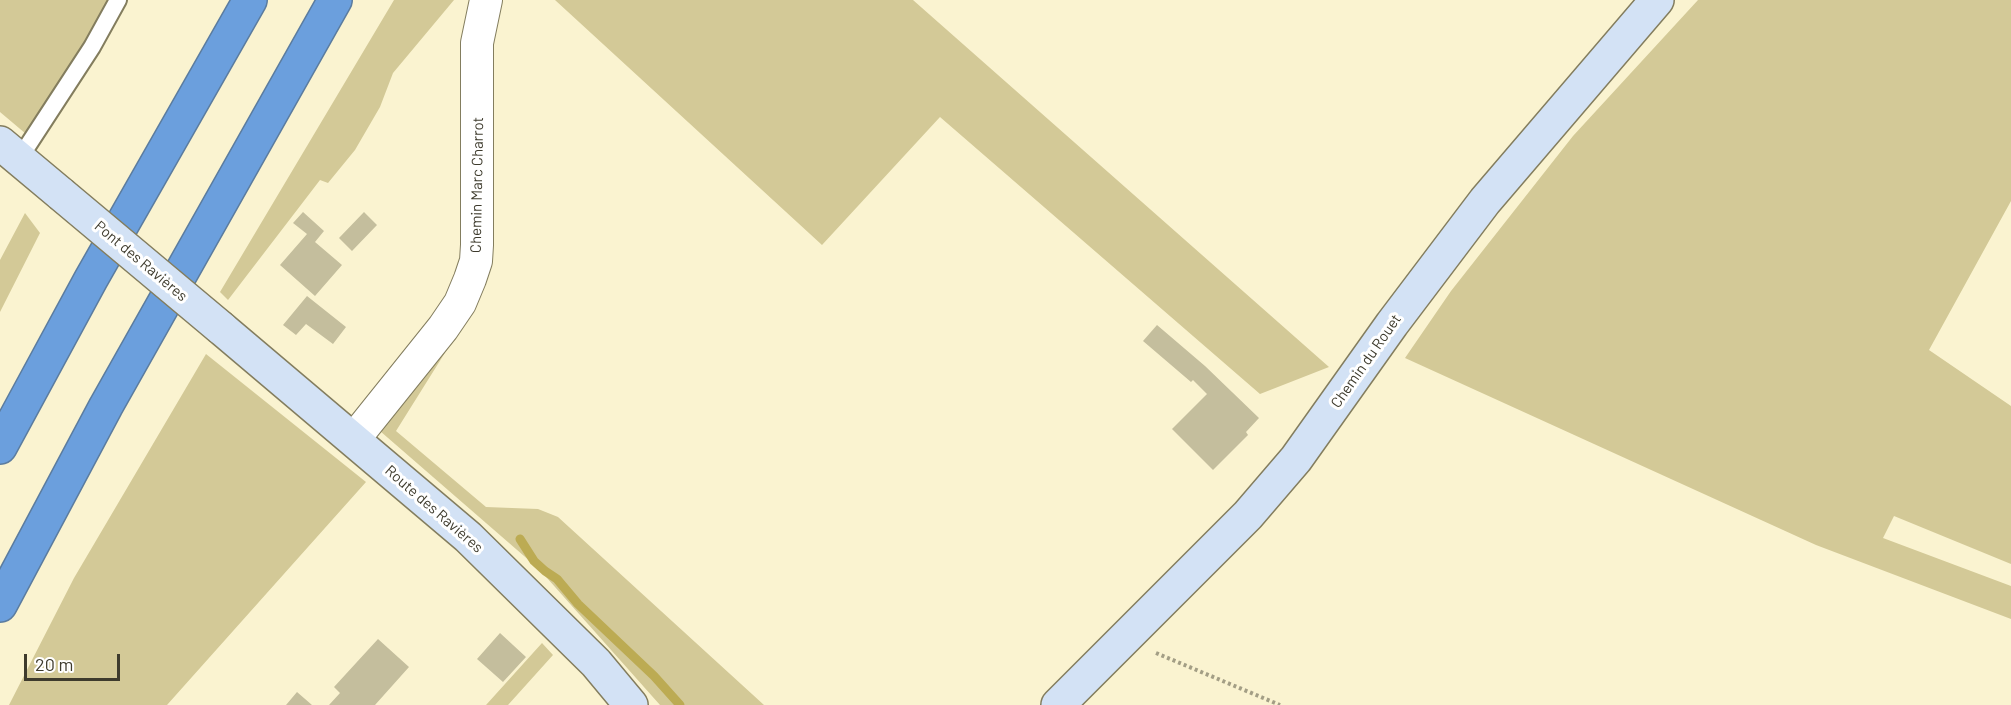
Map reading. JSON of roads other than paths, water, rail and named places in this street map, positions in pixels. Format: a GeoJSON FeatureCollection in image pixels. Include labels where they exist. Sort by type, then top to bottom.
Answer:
{"type":"FeatureCollection","features":[{"type":"Feature","properties":{"kind":"highway"},"geometry":{"type":"LineString","coordinates":[[0,447],[97,269],[250,0]]}},
{"type":"Feature","properties":{"kind":"highway"},"geometry":{"type":"LineString","coordinates":[[0,605],[106,406],[335,0]]}},
{"type":"Feature","properties":{"kind":"street","name":"Chemin Marc Charrot"},"geometry":{"type":"LineString","coordinates":[[354,439],[443,328],[460,303],[476,261],[477,44],[486,0]]}},
{"type":"Feature","properties":{"kind":"street","name":"Chemin du Rouet"},"geometry":{"type":"LineString","coordinates":[[1058,705],[1248,515],[1296,459],[1392,324],[1485,201],[1657,0]]}},
{"type":"Feature","properties":{"kind":"street","name":"Pont des Ravières"},"geometry":{"type":"LineString","coordinates":[[9,151],[221,328]]}},
{"type":"Feature","properties":{"kind":"street","name":"Route des Ravières"},"geometry":{"type":"LineString","coordinates":[[221,328],[468,537],[596,663],[631,705]]}},
{"type":"Feature","properties":{"kind":"lane"},"geometry":{"type":"LineString","coordinates":[[9,151],[92,47],[118,0]]}},
{"type":"Feature","properties":{"kind":"waterway"},"geometry":{"type":"LineString","coordinates":[[520,539],[534,561],[557,579],[578,604],[654,676],[680,705]]}}]}
